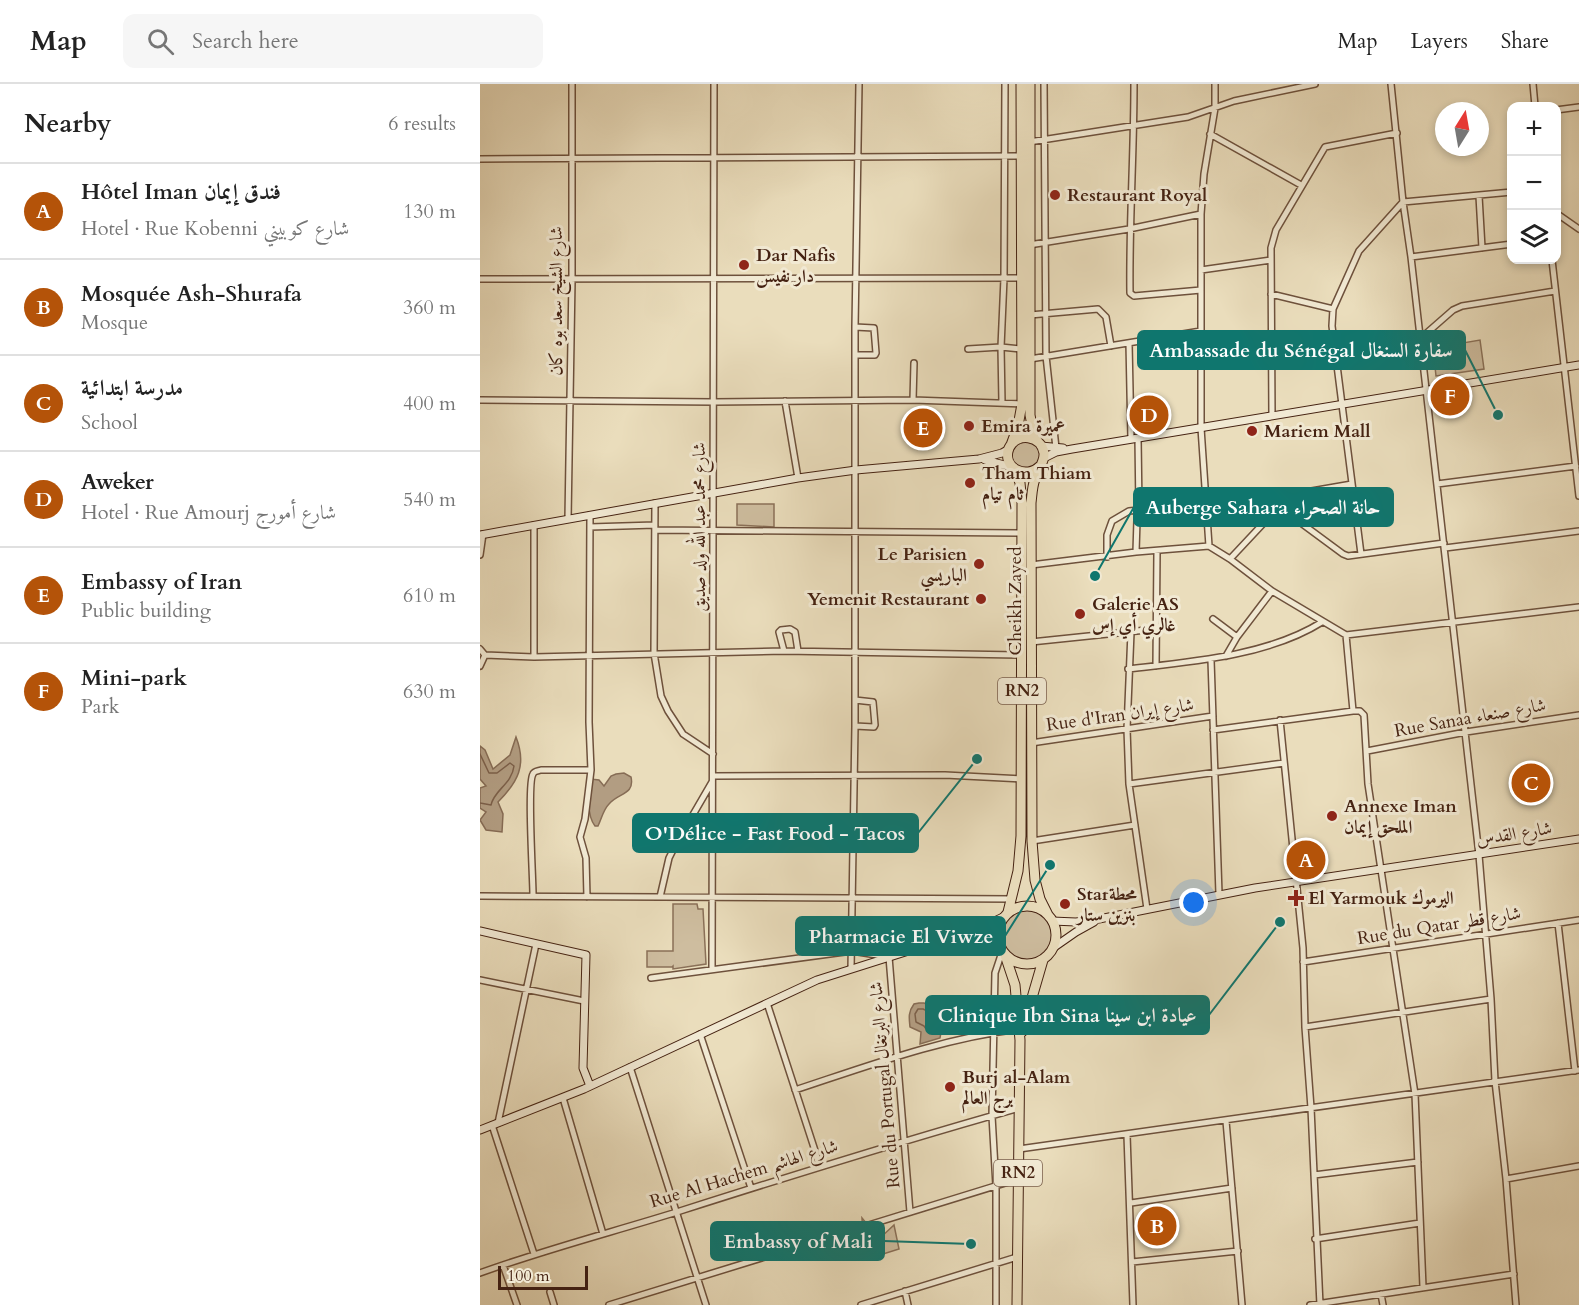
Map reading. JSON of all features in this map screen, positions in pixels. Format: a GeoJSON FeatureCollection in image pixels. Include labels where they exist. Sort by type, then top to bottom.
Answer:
{"type":"FeatureCollection","features":[{"type":"Feature","properties":{"kind":"highway"},"geometry":{"type":"LineString","coordinates":[[1021,84],[1025,143],[1026,245],[1022,278],[1022,404],[1018,426],[1010,448],[1009,461],[1014,468],[1028,473],[1042,462],[1030,415],[1030,315],[1026,245],[1021,156],[1025,143],[1030,84]]}},
{"type":"Feature","properties":{"kind":"highway"},"geometry":{"type":"LineString","coordinates":[[1010,448],[1013,443],[1023,438],[1033,439],[1039,444]]}},
{"type":"Feature","properties":{"kind":"highway","name":"Cheikh Zayed"},"geometry":{"type":"LineString","coordinates":[[1042,462],[1032,492],[1032,841],[1035,880],[1040,898],[1050,918]]}},
{"type":"Feature","properties":{"kind":"highway","name":"Cheikh Zayed"},"geometry":{"type":"LineString","coordinates":[[1006,915],[1018,871],[1022,779],[1021,492],[1014,468]]}},
{"type":"Feature","properties":{"kind":"highway"},"geometry":{"type":"LineString","coordinates":[[1028,906],[1041,909],[1050,918],[1056,937],[1053,948],[1043,960],[1023,964],[1010,960],[1002,952],[998,929],[1006,915],[1016,908],[1028,906]]}},
{"type":"Feature","properties":{"kind":"highway","name":"RN2"},"geometry":{"type":"LineString","coordinates":[[1002,952],[1015,985],[1020,1040],[1017,1305]]}},
{"type":"Feature","properties":{"kind":"highway","name":"RN2"},"geometry":{"type":"LineString","coordinates":[[1020,1040],[1043,960]]}},
{"type":"Feature","properties":{"kind":"street","name":"شارع الشيخ سعد بوه كان"},"geometry":{"type":"LineString","coordinates":[[568,519],[572,280],[572,84]]}},
{"type":"Feature","properties":{"kind":"street","name":"شارع محمد عبد الله ولد صديق"},"geometry":{"type":"LineString","coordinates":[[712,969],[714,84]]}},
{"type":"Feature","properties":{"kind":"street"},"geometry":{"type":"LineString","coordinates":[[851,969],[855,726],[855,278],[859,84]]}},
{"type":"Feature","properties":{"kind":"street"},"geometry":{"type":"LineString","coordinates":[[1002,403],[1005,84]]}},
{"type":"Feature","properties":{"kind":"street"},"geometry":{"type":"LineString","coordinates":[[1044,84],[1046,356],[1056,448]]}},
{"type":"Feature","properties":{"kind":"street"},"geometry":{"type":"LineString","coordinates":[[1134,84],[1129,229],[1130,293],[1132,296],[1201,290]]}},
{"type":"Feature","properties":{"kind":"street"},"geometry":{"type":"LineString","coordinates":[[1209,546],[1201,428],[1201,214],[1204,174],[1215,108],[1215,84]]}},
{"type":"Feature","properties":{"kind":"street"},"geometry":{"type":"LineString","coordinates":[[1271,84],[1272,92]]}},
{"type":"Feature","properties":{"kind":"street"},"geometry":{"type":"LineString","coordinates":[[1025,143],[1188,117],[1234,101],[1315,84]]}},
{"type":"Feature","properties":{"kind":"street"},"geometry":{"type":"LineString","coordinates":[[1391,84],[1479,855],[1491,999],[1495,1081],[1506,1179],[1516,1305]]}},
{"type":"Feature","properties":{"kind":"street"},"geometry":{"type":"LineString","coordinates":[[1533,84],[1535,102]]}},
{"type":"Feature","properties":{"kind":"street"},"geometry":{"type":"LineString","coordinates":[[1561,109],[1579,107]]}},
{"type":"Feature","properties":{"kind":"street"},"geometry":{"type":"LineString","coordinates":[[1272,416],[1271,248],[1276,230],[1327,145],[1397,133]]}},
{"type":"Feature","properties":{"kind":"street"},"geometry":{"type":"LineString","coordinates":[[1210,134],[1301,186]]}},
{"type":"Feature","properties":{"kind":"street"},"geometry":{"type":"LineString","coordinates":[[480,159],[1021,156]]}},
{"type":"Feature","properties":{"kind":"street"},"geometry":{"type":"LineString","coordinates":[[1361,554],[1332,326],[1333,309],[1361,248],[1403,202],[1507,193]]}},
{"type":"Feature","properties":{"kind":"street"},"geometry":{"type":"LineString","coordinates":[[1479,196],[1482,248]]}},
{"type":"Feature","properties":{"kind":"street"},"geometry":{"type":"LineString","coordinates":[[1026,245],[1129,229],[1201,214]]}},
{"type":"Feature","properties":{"kind":"street"},"geometry":{"type":"LineString","coordinates":[[1561,216],[1579,229]]}},
{"type":"Feature","properties":{"kind":"street"},"geometry":{"type":"LineString","coordinates":[[1411,257],[1507,245]]}},
{"type":"Feature","properties":{"kind":"street"},"geometry":{"type":"LineString","coordinates":[[1201,270],[1271,260]]}},
{"type":"Feature","properties":{"kind":"street"},"geometry":{"type":"LineString","coordinates":[[1553,264],[1579,496]]}},
{"type":"Feature","properties":{"kind":"street"},"geometry":{"type":"LineString","coordinates":[[480,279],[1022,278]]}},
{"type":"Feature","properties":{"kind":"street"},"geometry":{"type":"LineString","coordinates":[[1421,338],[1453,310],[1462,306],[1556,291]]}},
{"type":"Feature","properties":{"kind":"street"},"geometry":{"type":"LineString","coordinates":[[1271,294],[1333,309]]}},
{"type":"Feature","properties":{"kind":"street"},"geometry":{"type":"LineString","coordinates":[[1030,315],[1102,310],[1106,317],[1111,346]]}},
{"type":"Feature","properties":{"kind":"street"},"geometry":{"type":"LineString","coordinates":[[855,327],[874,328],[876,353],[855,355]]}},
{"type":"Feature","properties":{"kind":"street"},"geometry":{"type":"LineString","coordinates":[[1030,359],[1201,331]]}},
{"type":"Feature","properties":{"kind":"street"},"geometry":{"type":"LineString","coordinates":[[1129,343],[1139,510],[1136,552]]}},
{"type":"Feature","properties":{"kind":"street"},"geometry":{"type":"LineString","coordinates":[[968,349],[1002,347],[1021,349]]}},
{"type":"Feature","properties":{"kind":"street"},"geometry":{"type":"LineString","coordinates":[[913,400],[914,363]]}},
{"type":"Feature","properties":{"kind":"street"},"geometry":{"type":"LineString","coordinates":[[1042,462],[1056,452],[1072,449],[1579,365]]}},
{"type":"Feature","properties":{"kind":"street"},"geometry":{"type":"LineString","coordinates":[[480,400],[714,402],[856,399],[1022,404]]}},
{"type":"Feature","properties":{"kind":"street"},"geometry":{"type":"LineString","coordinates":[[784,401],[798,478]]}},
{"type":"Feature","properties":{"kind":"street"},"geometry":{"type":"LineString","coordinates":[[1039,444],[1072,449]]}},
{"type":"Feature","properties":{"kind":"street"},"geometry":{"type":"LineString","coordinates":[[480,555],[482,534],[798,478],[856,470],[979,459],[1002,453],[1010,448]]}},
{"type":"Feature","properties":{"kind":"street"},"geometry":{"type":"LineString","coordinates":[[979,459],[1014,468]]}},
{"type":"Feature","properties":{"kind":"street"},"geometry":{"type":"LineString","coordinates":[[1437,484],[1576,466]]}},
{"type":"Feature","properties":{"kind":"street"},"geometry":{"type":"LineString","coordinates":[[1230,559],[1288,497],[1352,484]]}},
{"type":"Feature","properties":{"kind":"street"},"geometry":{"type":"LineString","coordinates":[[655,503],[654,653],[661,696],[683,734],[713,754]]}},
{"type":"Feature","properties":{"kind":"street"},"geometry":{"type":"LineString","coordinates":[[1278,507],[1343,554],[1444,546],[1579,531]]}},
{"type":"Feature","properties":{"kind":"street"},"geometry":{"type":"LineString","coordinates":[[1107,557],[1107,535],[1112,520],[1139,510]]}},
{"type":"Feature","properties":{"kind":"street"},"geometry":{"type":"LineString","coordinates":[[587,897],[586,858],[580,837],[585,819],[591,770],[589,722],[590,515]]}},
{"type":"Feature","properties":{"kind":"street"},"geometry":{"type":"LineString","coordinates":[[534,525],[534,657]]}},
{"type":"Feature","properties":{"kind":"street"},"geometry":{"type":"LineString","coordinates":[[590,527],[713,532],[1022,533]]}},
{"type":"Feature","properties":{"kind":"street"},"geometry":{"type":"LineString","coordinates":[[1031,565],[1209,546],[1272,591],[1346,636],[1579,607]]}},
{"type":"Feature","properties":{"kind":"street"},"geometry":{"type":"LineString","coordinates":[[1156,666],[1157,552]]}},
{"type":"Feature","properties":{"kind":"street"},"geometry":{"type":"LineString","coordinates":[[1226,656],[1237,637],[1272,591]]}},
{"type":"Feature","properties":{"kind":"street"},"geometry":{"type":"LineString","coordinates":[[1213,619],[1237,637]]}},
{"type":"Feature","properties":{"kind":"street"},"geometry":{"type":"LineString","coordinates":[[1128,669],[1211,660],[1297,636],[1322,622]]}},
{"type":"Feature","properties":{"kind":"street"},"geometry":{"type":"LineString","coordinates":[[784,651],[779,632],[790,628],[795,632],[798,651]]}},
{"type":"Feature","properties":{"kind":"street"},"geometry":{"type":"LineString","coordinates":[[1031,642],[1156,629]]}},
{"type":"Feature","properties":{"kind":"street"},"geometry":{"type":"LineString","coordinates":[[1131,632],[1127,729],[1129,784],[1147,909]]}},
{"type":"Feature","properties":{"kind":"street"},"geometry":{"type":"LineString","coordinates":[[1346,636],[1353,711]]}},
{"type":"Feature","properties":{"kind":"street"},"geometry":{"type":"LineString","coordinates":[[480,649],[485,655],[534,657],[784,651],[1022,655]]}},
{"type":"Feature","properties":{"kind":"street"},"geometry":{"type":"LineString","coordinates":[[480,666],[485,655]]}},
{"type":"Feature","properties":{"kind":"street"},"geometry":{"type":"LineString","coordinates":[[1211,660],[1219,894]]}},
{"type":"Feature","properties":{"kind":"street"},"geometry":{"type":"LineString","coordinates":[[855,700],[873,702],[875,725],[874,727],[855,726]]}},
{"type":"Feature","properties":{"kind":"street","name":"Rue d'Iran شارع إيران"},"geometry":{"type":"LineString","coordinates":[[1214,730],[1353,711],[1363,713],[1367,751]]}},
{"type":"Feature","properties":{"kind":"street","name":"Rue d'Iran شارع إيران"},"geometry":{"type":"LineString","coordinates":[[1031,742],[1213,716]]}},
{"type":"Feature","properties":{"kind":"street","name":"Rue Sanaa شارع صنعاء"},"geometry":{"type":"LineString","coordinates":[[1367,751],[1466,732],[1579,716]]}},
{"type":"Feature","properties":{"kind":"street"},"geometry":{"type":"LineString","coordinates":[[1280,720],[1303,948],[1319,1304]]}},
{"type":"Feature","properties":{"kind":"street"},"geometry":{"type":"LineString","coordinates":[[1367,751],[1368,784],[1414,1094],[1424,1287]]}},
{"type":"Feature","properties":{"kind":"street"},"geometry":{"type":"LineString","coordinates":[[1129,784],[1284,763]]}},
{"type":"Feature","properties":{"kind":"street"},"geometry":{"type":"LineString","coordinates":[[533,895],[532,774],[541,770],[591,770]]}},
{"type":"Feature","properties":{"kind":"street"},"geometry":{"type":"LineString","coordinates":[[660,897],[669,858],[713,778],[945,775],[1022,779]]}},
{"type":"Feature","properties":{"kind":"street"},"geometry":{"type":"LineString","coordinates":[[1032,841],[1135,825]]}},
{"type":"Feature","properties":{"kind":"street","name":"شارع القدس"},"geometry":{"type":"LineString","coordinates":[[1099,920],[1219,894],[1296,881],[1579,839]]}},
{"type":"Feature","properties":{"kind":"street"},"geometry":{"type":"LineString","coordinates":[[480,896],[1012,898]]}},
{"type":"Feature","properties":{"kind":"street"},"geometry":{"type":"LineString","coordinates":[[480,1130],[590,1086],[817,980],[978,929],[1006,915]]}},
{"type":"Feature","properties":{"kind":"street"},"geometry":{"type":"LineString","coordinates":[[1050,918],[1076,922],[1099,920]]}},
{"type":"Feature","properties":{"kind":"street"},"geometry":{"type":"LineString","coordinates":[[1053,948],[1099,920]]}},
{"type":"Feature","properties":{"kind":"street","name":"Rue du Qatar شارع قطر"},"geometry":{"type":"LineString","coordinates":[[1303,962],[1579,920]]}},
{"type":"Feature","properties":{"kind":"street"},"geometry":{"type":"LineString","coordinates":[[1019,1149],[1577,1070],[1558,923]]}},
{"type":"Feature","properties":{"kind":"street"},"geometry":{"type":"LineString","coordinates":[[480,931],[586,955],[583,1068],[590,1086]]}},
{"type":"Feature","properties":{"kind":"street"},"geometry":{"type":"LineString","coordinates":[[943,940],[980,939],[1002,952],[995,973],[992,1116],[996,1186],[996,1305]]}},
{"type":"Feature","properties":{"kind":"street"},"geometry":{"type":"LineString","coordinates":[[534,1254],[495,1124],[536,944]]}},
{"type":"Feature","properties":{"kind":"street"},"geometry":{"type":"LineString","coordinates":[[651,978],[852,951],[889,957]]}},
{"type":"Feature","properties":{"kind":"street","name":"Rue du Portugal شارع البرتغال"},"geometry":{"type":"LineString","coordinates":[[889,957],[910,1212]]}},
{"type":"Feature","properties":{"kind":"street"},"geometry":{"type":"LineString","coordinates":[[480,981],[584,1001]]}},
{"type":"Feature","properties":{"kind":"street"},"geometry":{"type":"LineString","coordinates":[[1305,1027],[1491,999]]}},
{"type":"Feature","properties":{"kind":"street"},"geometry":{"type":"LineString","coordinates":[[767,1003],[820,1166]]}},
{"type":"Feature","properties":{"kind":"street"},"geometry":{"type":"LineString","coordinates":[[795,1090],[898,1056],[994,1032],[1019,1029]]}},
{"type":"Feature","properties":{"kind":"street"},"geometry":{"type":"LineString","coordinates":[[700,1034],[751,1188]]}},
{"type":"Feature","properties":{"kind":"street"},"geometry":{"type":"LineString","coordinates":[[630,1067],[706,1305]]}},
{"type":"Feature","properties":{"kind":"street"},"geometry":{"type":"LineString","coordinates":[[563,1098],[603,1234]]}},
{"type":"Feature","properties":{"kind":"street","name":"Rue Al Hachem شارع الهاشم"},"geometry":{"type":"LineString","coordinates":[[480,1273],[534,1254],[678,1212],[820,1166],[1019,1108]]}},
{"type":"Feature","properties":{"kind":"street"},"geometry":{"type":"LineString","coordinates":[[1226,1121],[1242,1305]]}},
{"type":"Feature","properties":{"kind":"street"},"geometry":{"type":"LineString","coordinates":[[1127,1135],[1133,1305]]}},
{"type":"Feature","properties":{"kind":"street"},"geometry":{"type":"LineString","coordinates":[[1314,1175],[1418,1162]]}},
{"type":"Feature","properties":{"kind":"street"},"geometry":{"type":"LineString","coordinates":[[1506,1179],[1579,1166]]}},
{"type":"Feature","properties":{"kind":"street"},"geometry":{"type":"LineString","coordinates":[[609,1305],[1018,1179]]}},
{"type":"Feature","properties":{"kind":"street"},"geometry":{"type":"LineString","coordinates":[[1131,1203],[1232,1188]]}},
{"type":"Feature","properties":{"kind":"street"},"geometry":{"type":"LineString","coordinates":[[1315,1239],[1420,1223]]}},
{"type":"Feature","properties":{"kind":"street"},"geometry":{"type":"LineString","coordinates":[[1132,1262],[1238,1251]]}},
{"type":"Feature","properties":{"kind":"street"},"geometry":{"type":"LineString","coordinates":[[861,1305],[1017,1257]]}},
{"type":"Feature","properties":{"kind":"street"},"geometry":{"type":"LineString","coordinates":[[503,1265],[517,1305]]}},
{"type":"Feature","properties":{"kind":"street"},"geometry":{"type":"LineString","coordinates":[[1310,1305],[1514,1274]]}},
{"type":"Feature","properties":{"kind":"street"},"geometry":{"type":"LineString","coordinates":[[550,1292],[554,1305]]}},
{"type":"Feature","properties":{"kind":"street"},"geometry":{"type":"LineString","coordinates":[[905,1292],[908,1305]]}},
{"type":"Feature","properties":{"kind":"street"},"geometry":{"type":"LineString","coordinates":[[1381,1294],[1383,1305]]}},
{"type":"Feature","properties":{"kind":"shaded area"},"geometry":{"type":"Polygon","coordinates":[[[1480,340],[1484,369],[1436,376],[1433,348],[1480,340]]]}},
{"type":"Feature","properties":{"kind":"shaded area"},"geometry":{"type":"Polygon","coordinates":[[[1026,442],[1036,446],[1040,456],[1036,466],[1026,470],[1016,466],[1012,456],[1016,446],[1026,442]]]}},
{"type":"Feature","properties":{"kind":"shaded area"},"geometry":{"type":"Polygon","coordinates":[[[737,504],[774,504],[774,527],[737,525],[737,504]]]}},
{"type":"Feature","properties":{"kind":"shaded area"},"geometry":{"type":"Polygon","coordinates":[[[673,904],[697,904],[698,909],[703,909],[706,964],[673,969],[673,966],[647,967],[647,951],[673,951],[673,904]]]}},
{"type":"Feature","properties":{"kind":"shaded area"},"geometry":{"type":"Polygon","coordinates":[[[1023,909],[1033,909],[1043,913],[1051,921],[1055,936],[1051,951],[1043,959],[1033,963],[1023,963],[1013,959],[1005,951],[1001,941],[1001,931],[1005,921],[1013,913],[1023,909]]]}},
{"type":"Feature","properties":{"kind":"shaded area"},"geometry":{"type":"Polygon","coordinates":[[[862,1218],[879,1239],[894,1225],[899,1249],[864,1260],[862,1218]]]}},
{"type":"Feature","properties":{"kind":"water"},"geometry":{"type":"Polygon","coordinates":[[[516,737],[521,756],[519,772],[511,787],[498,802],[503,814],[502,832],[486,830],[480,820],[486,812],[480,808],[480,788],[486,786],[480,779],[480,746],[485,750],[493,769],[510,755],[516,737]]]}},
{"type":"Feature","properties":{"kind":"water"},"geometry":{"type":"Polygon","coordinates":[[[624,773],[631,777],[631,787],[609,804],[598,826],[595,826],[590,816],[591,779],[599,780],[604,786],[611,776],[624,773]]]}},
{"type":"Feature","properties":{"kind":"water"},"geometry":{"type":"Polygon","coordinates":[[[919,1003],[939,1009],[943,1022],[940,1038],[920,1044],[921,1032],[910,1027],[909,1018],[914,1004],[919,1003]]]}},
{"type":"Feature","properties":{"kind":"place","name":"Restaurant Royal"},"geometry":{"type":"Point","coordinates":[1055,195]}},
{"type":"Feature","properties":{"kind":"place","name":"Dar Nafis دار نفيس"},"geometry":{"type":"Point","coordinates":[744,265]}},
{"type":"Feature","properties":{"kind":"place","name":"Mini-park"},"geometry":{"type":"Point","coordinates":[1450,396]}},
{"type":"Feature","properties":{"kind":"place","name":"Aweker"},"geometry":{"type":"Point","coordinates":[1149,415]}},
{"type":"Feature","properties":{"kind":"place","name":"Ambassade du Sénégal سفارة السنغال"},"geometry":{"type":"Point","coordinates":[1498,415]}},
{"type":"Feature","properties":{"kind":"place","name":"Emira عميرة"},"geometry":{"type":"Point","coordinates":[969,426]}},
{"type":"Feature","properties":{"kind":"place","name":"Embassy of Iran"},"geometry":{"type":"Point","coordinates":[923,428]}},
{"type":"Feature","properties":{"kind":"place","name":"Mariem Mall"},"geometry":{"type":"Point","coordinates":[1252,431]}},
{"type":"Feature","properties":{"kind":"place","name":"Tham Thiam ثام تيام"},"geometry":{"type":"Point","coordinates":[970,483]}},
{"type":"Feature","properties":{"kind":"place","name":"Le Parisien الباريسي"},"geometry":{"type":"Point","coordinates":[979,564]}},
{"type":"Feature","properties":{"kind":"place","name":"Auberge Sahara حانة الصحراء"},"geometry":{"type":"Point","coordinates":[1095,576]}},
{"type":"Feature","properties":{"kind":"place","name":"Yemenit Restaurant"},"geometry":{"type":"Point","coordinates":[981,599]}},
{"type":"Feature","properties":{"kind":"place","name":"Galerie AS غالري أي إس"},"geometry":{"type":"Point","coordinates":[1080,614]}},
{"type":"Feature","properties":{"kind":"place","name":"O'Délice - Fast Food - Tacos"},"geometry":{"type":"Point","coordinates":[977,759]}},
{"type":"Feature","properties":{"kind":"place","name":"مدرسة ابتدائية"},"geometry":{"type":"Point","coordinates":[1531,783]}},
{"type":"Feature","properties":{"kind":"place","name":"Annexe Iman الملحق إيمان"},"geometry":{"type":"Point","coordinates":[1332,816]}},
{"type":"Feature","properties":{"kind":"place","name":"Hôtel Iman فندق إيمان"},"geometry":{"type":"Point","coordinates":[1306,860]}},
{"type":"Feature","properties":{"kind":"place","name":"Pharmacie El Viwze"},"geometry":{"type":"Point","coordinates":[1050,865]}},
{"type":"Feature","properties":{"kind":"place","name":"El Yarmouk اليرموك"},"geometry":{"type":"Point","coordinates":[1296,898]}},
{"type":"Feature","properties":{"kind":"place","name":"Starمحطة بنزين ستار"},"geometry":{"type":"Point","coordinates":[1065,904]}},
{"type":"Feature","properties":{"kind":"place","name":"Clinique Ibn Sina عيادة ابن سينا"},"geometry":{"type":"Point","coordinates":[1280,922]}},
{"type":"Feature","properties":{"kind":"place","name":"Burj al-Alam برج العالم"},"geometry":{"type":"Point","coordinates":[950,1087]}},
{"type":"Feature","properties":{"kind":"place","name":"Mosquée Ash-Shurafa"},"geometry":{"type":"Point","coordinates":[1157,1226]}},
{"type":"Feature","properties":{"kind":"place","name":"Embassy of Mali"},"geometry":{"type":"Point","coordinates":[971,1244]}}]}
